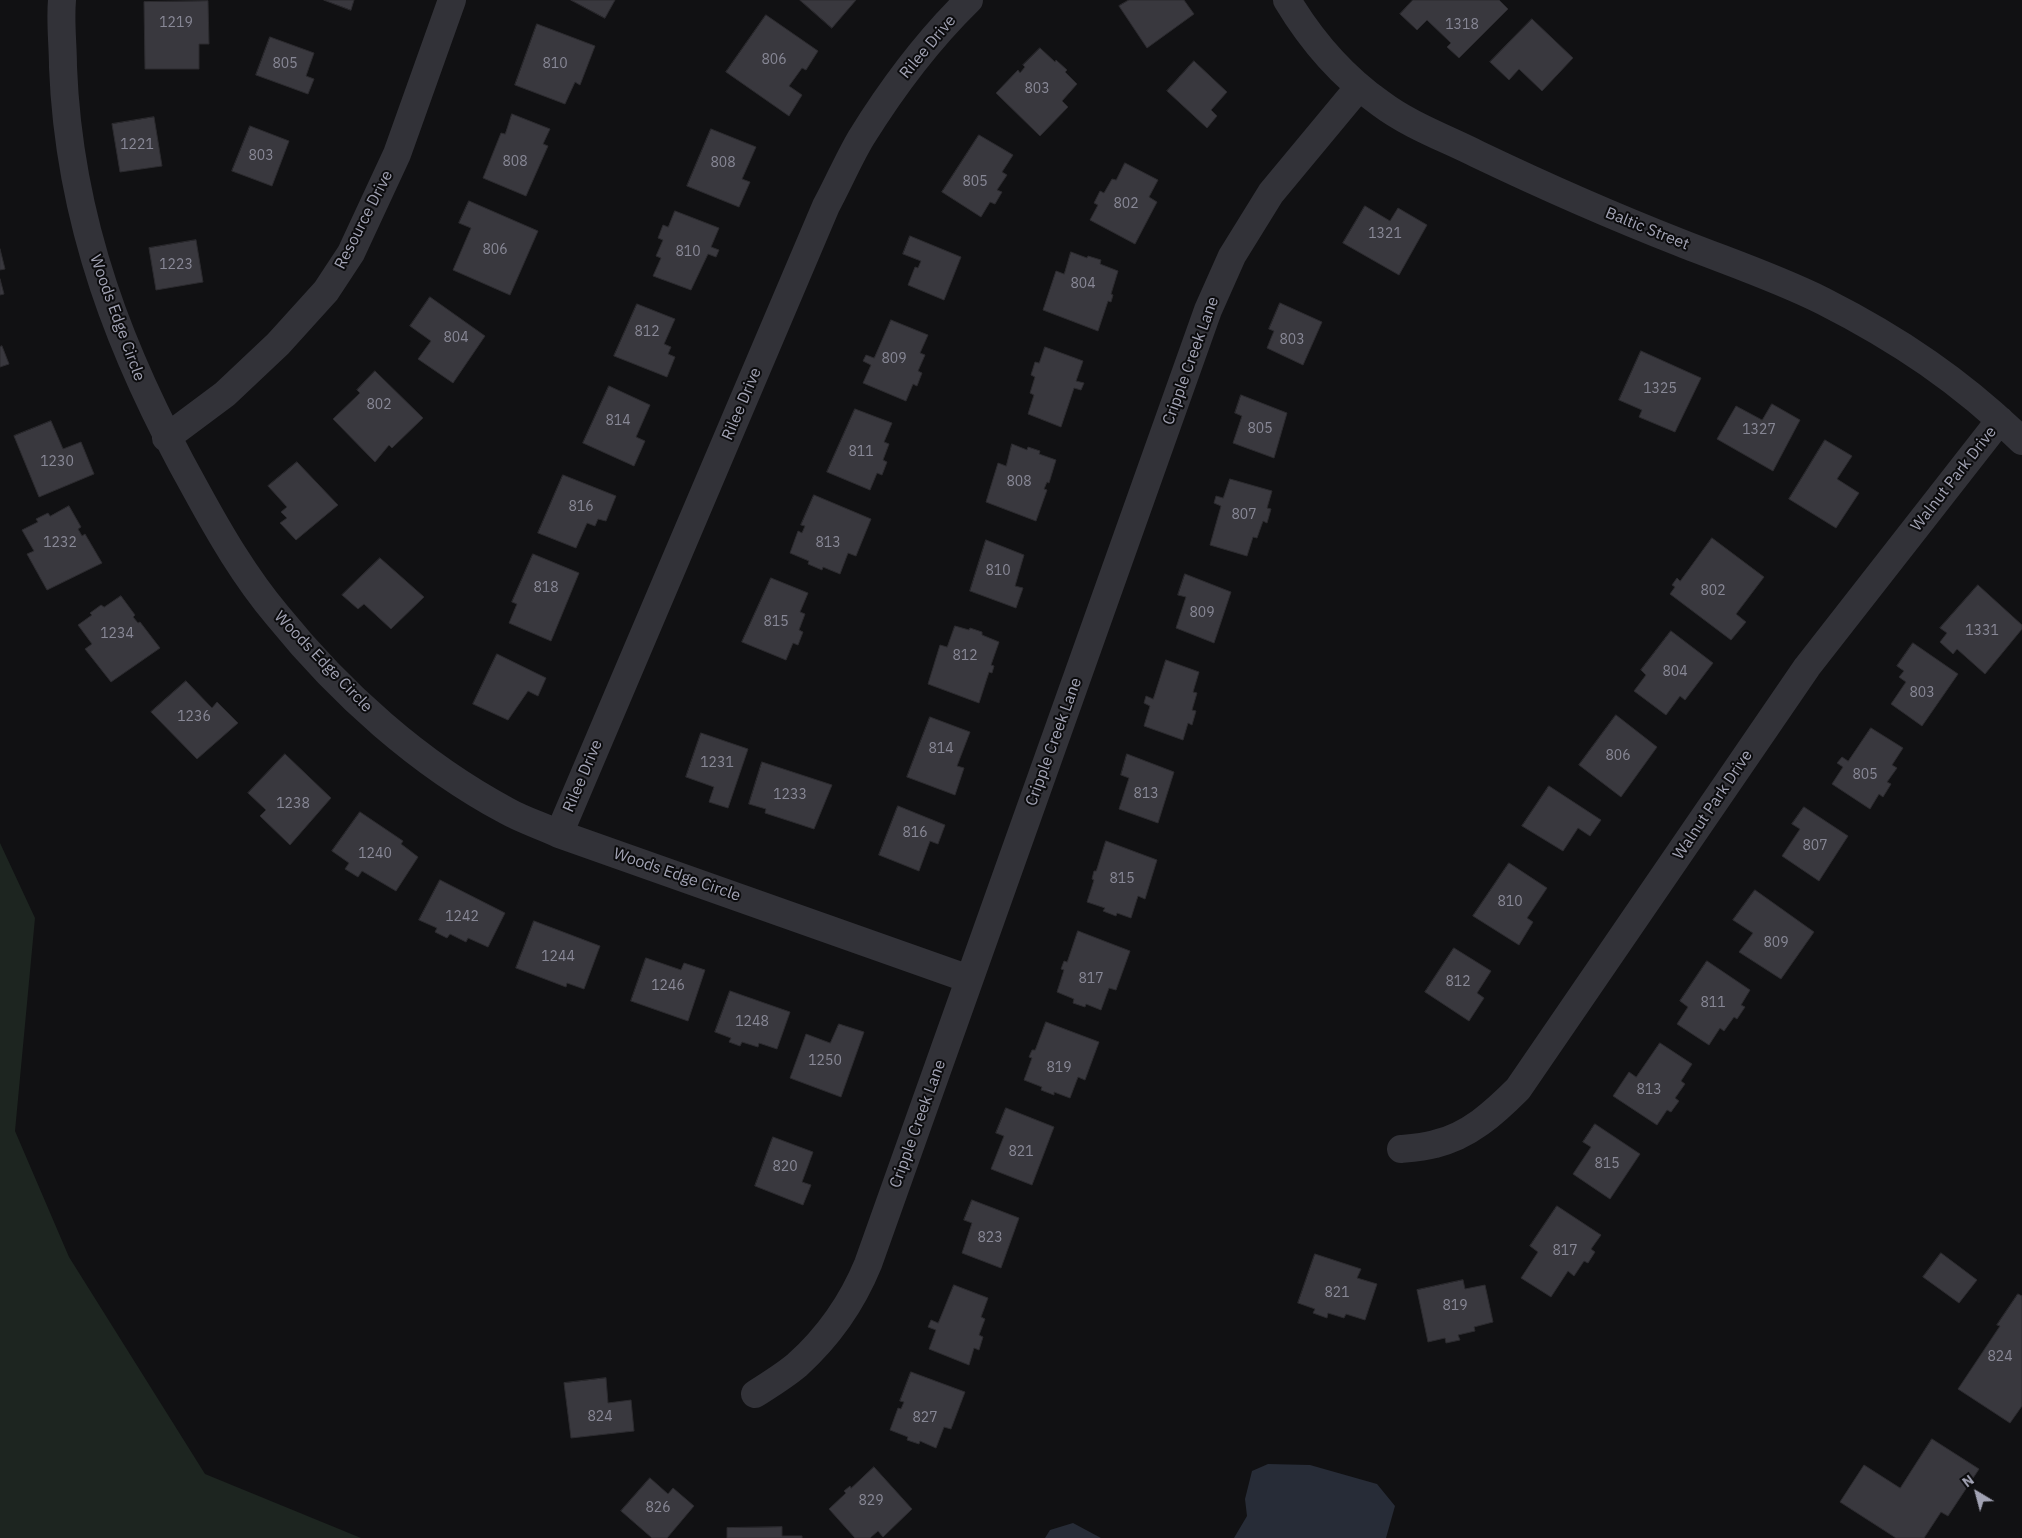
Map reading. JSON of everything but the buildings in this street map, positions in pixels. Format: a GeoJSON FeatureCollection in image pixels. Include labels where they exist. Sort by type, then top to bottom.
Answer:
{"type":"FeatureCollection","features":[{"type":"Feature","properties":{"kind":"street","name":"Woods Edge Circle"},"geometry":{"type":"LineString","coordinates":[[62,0],[65,105],[76,185],[98,272],[130,360],[166,438],[230,551],[277,615],[341,686],[392,733],[461,785],[509,813],[559,834],[969,979]]}},
{"type":"Feature","properties":{"kind":"street","name":"Resource Drive"},"geometry":{"type":"LineString","coordinates":[[166,438],[225,394],[278,344],[326,291],[351,253],[397,154],[452,0]]}},
{"type":"Feature","properties":{"kind":"street","name":"Rilee Drive"},"geometry":{"type":"LineString","coordinates":[[559,834],[826,206],[861,139],[902,76],[951,18],[969,0]]}},
{"type":"Feature","properties":{"kind":"street","name":"Baltic Street"},"geometry":{"type":"LineString","coordinates":[[1287,0],[1321,49],[1359,87],[1382,105],[1416,124],[1546,187],[1822,300],[1894,339],[1924,358],[2000,420],[2022,442]]}},
{"type":"Feature","properties":{"kind":"street","name":"Cripple Creek Lane"},"geometry":{"type":"LineString","coordinates":[[755,1394],[802,1360],[831,1330],[857,1290],[1208,310],[1232,256],[1271,193],[1359,87]]}},
{"type":"Feature","properties":{"kind":"street","name":"Walnut Park Drive"},"geometry":{"type":"LineString","coordinates":[[1400,1149],[1436,1144],[1469,1131],[1493,1114],[1518,1088],[1807,667],[2000,420]]}},
{"type":"Feature","properties":{"kind":"shaded area"},"geometry":{"type":"Polygon","coordinates":[[[0,843],[35,918],[15,1131],[69,1257],[205,1474],[361,1538],[0,1538],[0,843]]]}},
{"type":"Feature","properties":{"kind":"shaded area"},"geometry":{"type":"Polygon","coordinates":[[[1268,1464],[1310,1465],[1377,1484],[1395,1506],[1386,1538],[1234,1538],[1247,1516],[1245,1499],[1252,1471],[1268,1464]]]}},
{"type":"Feature","properties":{"kind":"shaded area"},"geometry":{"type":"Polygon","coordinates":[[[1073,1523],[1101,1538],[1045,1538],[1050,1530],[1073,1523]]]}}]}
